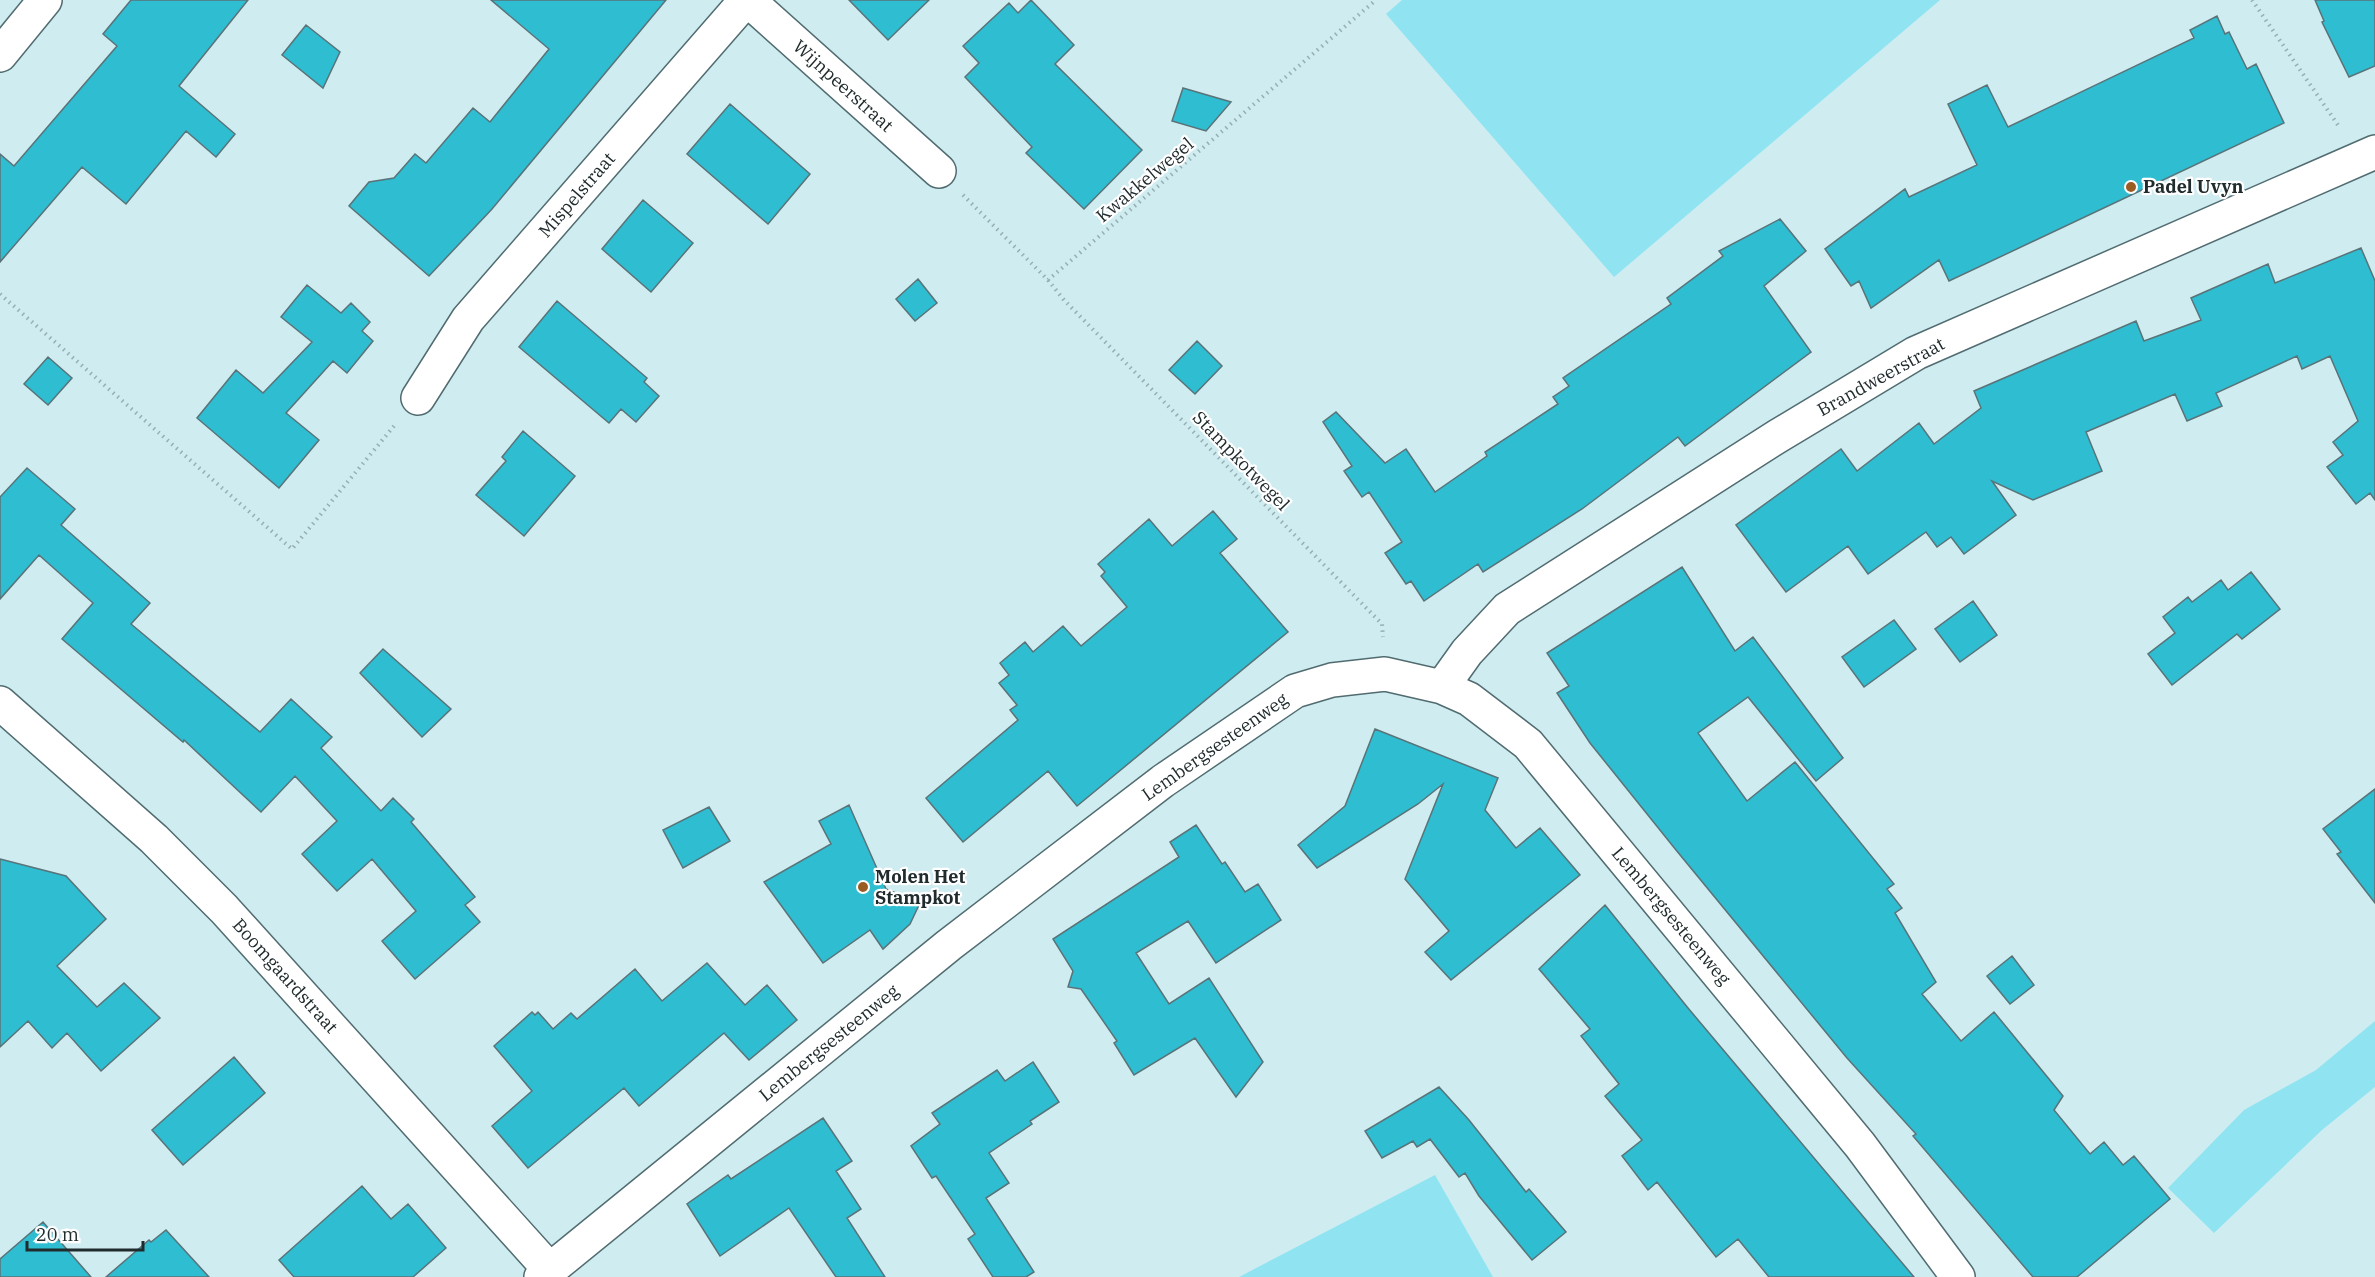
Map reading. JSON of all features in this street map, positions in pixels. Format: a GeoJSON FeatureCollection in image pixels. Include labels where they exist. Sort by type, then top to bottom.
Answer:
{"type":"FeatureCollection","features":[{"type":"Feature","properties":{"kind":"street"},"geometry":{"type":"LineString","coordinates":[[0,55],[45,0]]}},
{"type":"Feature","properties":{"kind":"street","name":"Wijnpeerstraat"},"geometry":{"type":"LineString","coordinates":[[747,0],[939,171]]}},
{"type":"Feature","properties":{"kind":"street","name":"Mispelstraat"},"geometry":{"type":"LineString","coordinates":[[418,398],[468,320],[747,0]]}},
{"type":"Feature","properties":{"kind":"street","name":"Brandweerstraat"},"geometry":{"type":"LineString","coordinates":[[1442,687],[1467,652],[1507,609],[1778,436],[1916,353],[2368,155]]}},
{"type":"Feature","properties":{"kind":"street","name":"Lembergsesteenweg"},"geometry":{"type":"LineString","coordinates":[[545,1273],[949,945],[1164,781],[1295,691],[1332,680],[1385,674],[1442,687],[1469,699],[1528,744],[1860,1145],[1958,1277]]}},
{"type":"Feature","properties":{"kind":"street","name":"Boomgaardstraat"},"geometry":{"type":"LineString","coordinates":[[0,704],[154,839],[224,909],[545,1273]]}},
{"type":"Feature","properties":{"kind":"path","name":"Kwakkelwegel"},"geometry":{"type":"LineString","coordinates":[[1048,280],[1376,0]]}},
{"type":"Feature","properties":{"kind":"path"},"geometry":{"type":"LineString","coordinates":[[2252,0],[2368,155]]}},
{"type":"Feature","properties":{"kind":"path"},"geometry":{"type":"LineString","coordinates":[[939,171],[1048,280]]}},
{"type":"Feature","properties":{"kind":"path","name":"Stampkotwegel"},"geometry":{"type":"LineString","coordinates":[[1048,280],[1064,300],[1382,624],[1385,674]]}},
{"type":"Feature","properties":{"kind":"path"},"geometry":{"type":"LineString","coordinates":[[0,294],[292,549],[418,398]]}},
{"type":"Feature","properties":{"kind":"shaded area"},"geometry":{"type":"Polygon","coordinates":[[[1402,0],[1940,0],[1614,277],[1386,14],[1402,0]]]}},
{"type":"Feature","properties":{"kind":"shaded area"},"geometry":{"type":"Polygon","coordinates":[[[2375,1021],[2375,1087],[2322,1130],[2214,1233],[2168,1188],[2244,1110],[2316,1070],[2375,1021]]]}},
{"type":"Feature","properties":{"kind":"shaded area"},"geometry":{"type":"Polygon","coordinates":[[[1435,1175],[1493,1277],[1239,1277],[1435,1175]]]}},
{"type":"Feature","properties":{"kind":"building"},"geometry":{"type":"Polygon","coordinates":[[[131,0],[248,0],[179,86],[235,134],[216,157],[186,131],[126,204],[82,167],[0,262],[0,154],[14,166],[117,46],[103,34],[131,0]]]}},
{"type":"Feature","properties":{"kind":"building"},"geometry":{"type":"Polygon","coordinates":[[[491,0],[666,0],[492,209],[429,276],[349,206],[369,182],[394,178],[415,154],[426,163],[473,108],[490,122],[549,49],[491,0]]]}},
{"type":"Feature","properties":{"kind":"building"},"geometry":{"type":"Polygon","coordinates":[[[849,0],[929,0],[888,40],[849,0]]]}},
{"type":"Feature","properties":{"kind":"building"},"geometry":{"type":"Polygon","coordinates":[[[1031,0],[1074,45],[1055,64],[1142,150],[1084,209],[1026,153],[1032,147],[965,77],[979,63],[963,46],[1009,3],[1018,13],[1031,0]]]}},
{"type":"Feature","properties":{"kind":"building"},"geometry":{"type":"Polygon","coordinates":[[[2315,0],[2375,0],[2375,66],[2349,77],[2322,22],[2324,21],[2315,0]]]}},
{"type":"Feature","properties":{"kind":"building"},"geometry":{"type":"Polygon","coordinates":[[[2217,16],[2225,34],[2229,32],[2247,69],[2256,64],[2284,123],[1949,281],[1939,260],[1871,308],[1859,281],[1851,286],[1825,249],[1905,189],[1909,197],[1977,165],[1948,104],[1987,85],[2008,127],[2194,38],[2190,30],[2217,16]]]}},
{"type":"Feature","properties":{"kind":"building"},"geometry":{"type":"Polygon","coordinates":[[[306,25],[340,52],[323,88],[282,55],[306,25]]]}},
{"type":"Feature","properties":{"kind":"building"},"geometry":{"type":"Polygon","coordinates":[[[1183,88],[1231,102],[1206,131],[1172,121],[1183,88]]]}},
{"type":"Feature","properties":{"kind":"building"},"geometry":{"type":"Polygon","coordinates":[[[730,104],[810,174],[768,224],[687,154],[730,104]]]}},
{"type":"Feature","properties":{"kind":"building"},"geometry":{"type":"Polygon","coordinates":[[[643,200],[693,243],[651,292],[602,249],[643,200]]]}},
{"type":"Feature","properties":{"kind":"building"},"geometry":{"type":"Polygon","coordinates":[[[1780,219],[1806,251],[1764,286],[1811,352],[1685,446],[1678,437],[1582,509],[1483,572],[1478,564],[1424,601],[1411,581],[1406,584],[1385,553],[1402,542],[1369,492],[1362,497],[1344,471],[1352,466],[1323,422],[1336,412],[1385,463],[1406,449],[1435,492],[1487,456],[1485,452],[1558,404],[1553,397],[1569,386],[1563,378],[1671,304],[1667,298],[1723,256],[1719,251],[1780,219]]]}},
{"type":"Feature","properties":{"kind":"building"},"geometry":{"type":"Polygon","coordinates":[[[2361,248],[2375,281],[2375,500],[2370,493],[2356,504],[2327,467],[2343,455],[2333,442],[2358,421],[2330,356],[2302,369],[2297,356],[2216,393],[2222,406],[2187,421],[2175,394],[2086,432],[2102,471],[2033,500],[1992,481],[2016,515],[1964,554],[1951,537],[1937,547],[1926,532],[1868,574],[1848,546],[1786,592],[1736,525],[1841,449],[1857,471],[1919,423],[1934,444],[1981,408],[1974,391],[2136,321],[2144,341],[2201,320],[2191,298],[2268,264],[2275,283],[2361,248]]]}},
{"type":"Feature","properties":{"kind":"building"},"geometry":{"type":"Polygon","coordinates":[[[918,279],[937,303],[915,321],[896,299],[918,279]]]}},
{"type":"Feature","properties":{"kind":"building"},"geometry":{"type":"Polygon","coordinates":[[[307,285],[341,313],[351,303],[370,322],[362,331],[373,341],[347,373],[333,361],[286,413],[319,440],[279,488],[197,418],[236,370],[263,393],[312,342],[281,317],[307,285]]]}},
{"type":"Feature","properties":{"kind":"building"},"geometry":{"type":"Polygon","coordinates":[[[557,301],[647,378],[644,382],[659,396],[636,422],[621,409],[609,423],[519,347],[557,301]]]}},
{"type":"Feature","properties":{"kind":"building"},"geometry":{"type":"Polygon","coordinates":[[[1197,341],[1222,366],[1195,394],[1169,370],[1197,341]]]}},
{"type":"Feature","properties":{"kind":"building"},"geometry":{"type":"Polygon","coordinates":[[[48,357],[72,378],[48,405],[24,384],[48,357]]]}},
{"type":"Feature","properties":{"kind":"building"},"geometry":{"type":"Polygon","coordinates":[[[523,431],[575,476],[524,536],[476,495],[506,461],[502,457],[523,431]]]}},
{"type":"Feature","properties":{"kind":"building"},"geometry":{"type":"Polygon","coordinates":[[[27,468],[75,509],[61,525],[150,603],[131,624],[260,732],[291,699],[332,737],[321,748],[381,811],[393,798],[414,819],[411,822],[475,897],[465,905],[480,922],[415,979],[382,941],[416,911],[372,859],[337,891],[302,854],[337,821],[295,776],[261,812],[184,740],[183,742],[62,639],[93,603],[39,555],[0,599],[0,497],[27,468]]]}},
{"type":"Feature","properties":{"kind":"building"},"geometry":{"type":"Polygon","coordinates":[[[1213,511],[1237,539],[1220,553],[1288,632],[1077,806],[1048,771],[963,842],[926,798],[1018,720],[1010,710],[1017,705],[999,683],[1009,675],[1000,663],[1025,642],[1033,652],[1063,626],[1081,646],[1127,607],[1101,576],[1105,572],[1098,564],[1149,519],[1172,546],[1213,511]]]}},
{"type":"Feature","properties":{"kind":"building"},"geometry":{"type":"Polygon","coordinates":[[[1682,567],[1735,651],[1753,637],[1843,758],[1816,781],[1748,697],[1698,733],[1747,801],[1795,762],[1894,884],[1887,889],[1902,908],[1895,913],[1936,982],[1922,994],[1961,1041],[1994,1012],[2063,1096],[2054,1110],[2090,1154],[2104,1142],[2123,1165],[2134,1156],[2170,1199],[2077,1277],[2033,1277],[1913,1136],[1916,1134],[1847,1058],[1676,850],[1590,743],[1557,693],[1569,686],[1547,653],[1682,567]]]}},
{"type":"Feature","properties":{"kind":"building"},"geometry":{"type":"Polygon","coordinates":[[[2251,572],[2280,609],[2242,639],[2237,634],[2172,685],[2148,654],[2175,633],[2163,617],[2188,597],[2192,602],[2221,580],[2228,590],[2251,572]]]}},
{"type":"Feature","properties":{"kind":"building"},"geometry":{"type":"Polygon","coordinates":[[[1973,601],[1997,635],[1960,662],[1935,629],[1973,601]]]}},
{"type":"Feature","properties":{"kind":"building"},"geometry":{"type":"Polygon","coordinates":[[[1894,620],[1916,649],[1864,687],[1842,657],[1894,620]]]}},
{"type":"Feature","properties":{"kind":"building"},"geometry":{"type":"Polygon","coordinates":[[[383,649],[451,709],[422,737],[360,673],[383,649]]]}},
{"type":"Feature","properties":{"kind":"building"},"geometry":{"type":"Polygon","coordinates":[[[1375,729],[1498,778],[1485,810],[1516,848],[1540,828],[1580,875],[1451,980],[1425,952],[1449,931],[1405,879],[1443,784],[1418,804],[1317,868],[1298,845],[1345,806],[1375,729]]]}},
{"type":"Feature","properties":{"kind":"building"},"geometry":{"type":"Polygon","coordinates":[[[2375,789],[2375,903],[2337,854],[2341,852],[2323,829],[2375,789]]]}},
{"type":"Feature","properties":{"kind":"building"},"geometry":{"type":"Polygon","coordinates":[[[849,805],[886,889],[920,903],[910,924],[883,949],[870,930],[823,963],[764,882],[831,844],[819,821],[849,805]]]}},
{"type":"Feature","properties":{"kind":"building"},"geometry":{"type":"Polygon","coordinates":[[[709,807],[730,841],[683,868],[663,830],[709,807]]]}},
{"type":"Feature","properties":{"kind":"building"},"geometry":{"type":"Polygon","coordinates":[[[1196,825],[1222,864],[1225,862],[1245,892],[1258,884],[1281,920],[1216,963],[1188,921],[1136,953],[1169,1004],[1209,978],[1263,1062],[1236,1097],[1195,1038],[1134,1075],[1114,1043],[1117,1041],[1081,989],[1068,987],[1073,971],[1053,939],[1179,857],[1170,842],[1196,825]]]}},
{"type":"Feature","properties":{"kind":"building"},"geometry":{"type":"Polygon","coordinates":[[[0,859],[66,876],[106,919],[57,966],[97,1007],[124,983],[160,1018],[101,1071],[67,1033],[52,1048],[28,1021],[0,1047],[0,859]]]}},
{"type":"Feature","properties":{"kind":"building"},"geometry":{"type":"Polygon","coordinates":[[[1605,905],[1688,1008],[1914,1277],[1769,1277],[1738,1239],[1716,1257],[1657,1182],[1648,1190],[1622,1156],[1642,1140],[1605,1096],[1619,1084],[1581,1036],[1590,1029],[1539,969],[1605,905]]]}},
{"type":"Feature","properties":{"kind":"building"},"geometry":{"type":"Polygon","coordinates":[[[2012,956],[2034,985],[2010,1004],[1987,976],[2012,956]]]}},
{"type":"Feature","properties":{"kind":"building"},"geometry":{"type":"Polygon","coordinates":[[[707,963],[745,1005],[767,985],[797,1020],[749,1060],[724,1033],[639,1106],[624,1088],[528,1168],[492,1126],[532,1091],[494,1046],[532,1012],[535,1015],[538,1012],[553,1029],[571,1013],[577,1019],[635,969],[662,1001],[707,963]]]}},
{"type":"Feature","properties":{"kind":"building"},"geometry":{"type":"Polygon","coordinates":[[[234,1057],[265,1093],[183,1165],[152,1130],[234,1057]]]}},
{"type":"Feature","properties":{"kind":"building"},"geometry":{"type":"Polygon","coordinates":[[[1033,1062],[1059,1102],[1030,1121],[1032,1124],[989,1153],[1009,1183],[986,1198],[1034,1272],[1026,1277],[993,1277],[968,1239],[975,1234],[936,1176],[932,1178],[911,1146],[940,1124],[932,1113],[997,1070],[1005,1081],[1033,1062]]]}},
{"type":"Feature","properties":{"kind":"building"},"geometry":{"type":"Polygon","coordinates":[[[1439,1087],[1469,1120],[1526,1192],[1529,1189],[1566,1232],[1532,1260],[1479,1196],[1465,1173],[1459,1177],[1430,1139],[1417,1147],[1413,1141],[1382,1158],[1365,1131],[1439,1087]]]}},
{"type":"Feature","properties":{"kind":"building"},"geometry":{"type":"Polygon","coordinates":[[[823,1118],[852,1161],[836,1171],[861,1209],[847,1218],[885,1277],[836,1277],[789,1208],[720,1256],[687,1204],[728,1175],[731,1179],[823,1118]]]}},
{"type":"Feature","properties":{"kind":"building"},"geometry":{"type":"Polygon","coordinates":[[[362,1186],[391,1219],[408,1204],[446,1248],[413,1277],[294,1277],[279,1260],[362,1186]]]}},
{"type":"Feature","properties":{"kind":"building"},"geometry":{"type":"Polygon","coordinates":[[[43,1222],[91,1277],[0,1277],[0,1259],[43,1222]]]}},
{"type":"Feature","properties":{"kind":"building"},"geometry":{"type":"Polygon","coordinates":[[[166,1230],[209,1277],[106,1277],[149,1240],[151,1242],[166,1230]]]}},
{"type":"Feature","properties":{"kind":"place","name":"Padel Uvyn"},"geometry":{"type":"Point","coordinates":[2131,187]}},
{"type":"Feature","properties":{"kind":"place","name":"Molen Het Stampkot"},"geometry":{"type":"Point","coordinates":[863,887]}}]}
